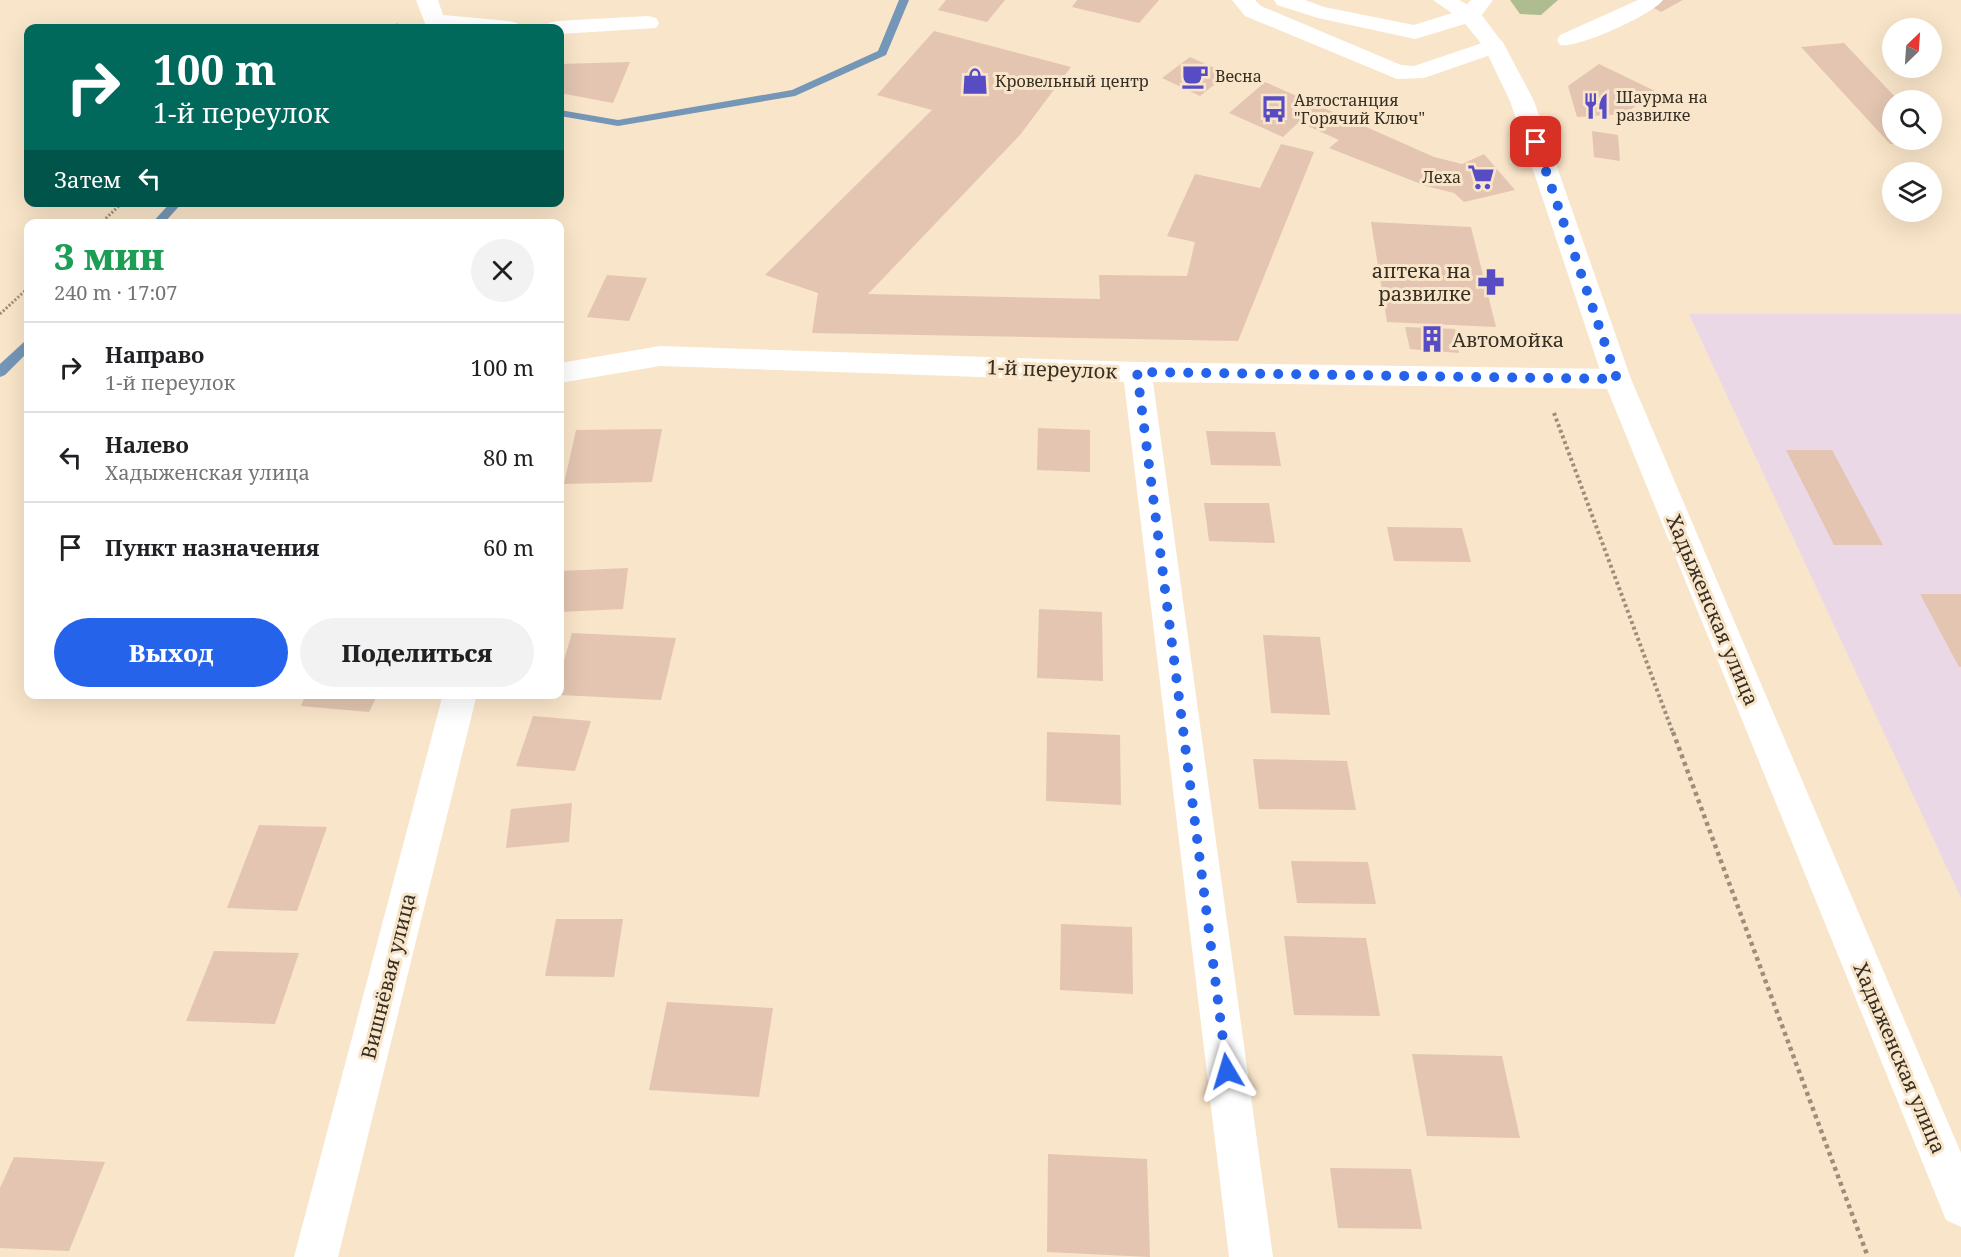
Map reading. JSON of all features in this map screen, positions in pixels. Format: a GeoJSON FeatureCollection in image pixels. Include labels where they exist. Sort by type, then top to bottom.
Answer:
{"type":"FeatureCollection","features":[{"type":"Feature","properties":{"kind":"street"},"geometry":{"type":"LineString","coordinates":[[427,0],[434,21],[466,24]]}},
{"type":"Feature","properties":{"kind":"street"},"geometry":{"type":"LineString","coordinates":[[1243,0],[1253,11],[1397,72],[1416,73],[1494,46]]}},
{"type":"Feature","properties":{"kind":"street"},"geometry":{"type":"LineString","coordinates":[[1285,0],[1318,12],[1416,32],[1465,5]]}},
{"type":"Feature","properties":{"kind":"street"},"geometry":{"type":"LineString","coordinates":[[1568,40],[1639,9],[1652,0]]}},
{"type":"Feature","properties":{"kind":"street","name":"Хадыженская улица"},"geometry":{"type":"LineString","coordinates":[[1465,5],[1494,46],[1522,101],[1617,379],[1961,1205]]}},
{"type":"Feature","properties":{"kind":"street"},"geometry":{"type":"LineString","coordinates":[[564,28],[648,22]]}},
{"type":"Feature","properties":{"kind":"street","name":"1-й переулок"},"geometry":{"type":"LineString","coordinates":[[564,372],[660,356],[1137,372],[1617,379]]}},
{"type":"Feature","properties":{"kind":"street"},"geometry":{"type":"LineString","coordinates":[[1137,372],[1251,1257]]}},
{"type":"Feature","properties":{"kind":"street","name":"Вишнёвая улица"},"geometry":{"type":"LineString","coordinates":[[316,1257],[459,699]]}},
{"type":"Feature","properties":{"kind":"path"},"geometry":{"type":"LineString","coordinates":[[105,219],[118,207]]}},
{"type":"Feature","properties":{"kind":"path"},"geometry":{"type":"LineString","coordinates":[[0,314],[24,292]]}},
{"type":"Feature","properties":{"kind":"path"},"geometry":{"type":"LineString","coordinates":[[1550,401],[1868,1257]]}},
{"type":"Feature","properties":{"kind":"shaded area"},"geometry":{"type":"Polygon","coordinates":[[[1689,314],[1961,314],[1961,898],[1689,314]]]}},
{"type":"Feature","properties":{"kind":"green space"},"geometry":{"type":"Polygon","coordinates":[[[1510,0],[1558,0],[1541,15],[1520,14],[1510,0]]]}},
{"type":"Feature","properties":{"kind":"building"},"geometry":{"type":"Polygon","coordinates":[[[946,0],[1005,0],[987,22],[938,10],[946,0]]]}},
{"type":"Feature","properties":{"kind":"building"},"geometry":{"type":"Polygon","coordinates":[[[1077,0],[1159,0],[1139,23],[1072,7],[1077,0]]]}},
{"type":"Feature","properties":{"kind":"building"},"geometry":{"type":"Polygon","coordinates":[[[1639,0],[1683,0],[1661,12],[1639,0]]]}},
{"type":"Feature","properties":{"kind":"building"},"geometry":{"type":"Polygon","coordinates":[[[934,31],[1071,67],[1020,135],[868,294],[1100,299],[1099,275],[1187,276],[1195,242],[1167,236],[1195,174],[1260,188],[1281,144],[1314,152],[1238,341],[812,333],[818,293],[765,275],[932,110],[877,95],[934,31]]]}},
{"type":"Feature","properties":{"kind":"building"},"geometry":{"type":"Polygon","coordinates":[[[1844,43],[1889,90],[1882,90],[1882,135],[1801,47],[1844,43]]]}},
{"type":"Feature","properties":{"kind":"building","name":"Весна"},"geometry":{"type":"Polygon","coordinates":[[[1190,57],[1228,74],[1200,96],[1162,78],[1190,57]]]}},
{"type":"Feature","properties":{"kind":"building"},"geometry":{"type":"Polygon","coordinates":[[[630,62],[613,103],[564,94],[564,64],[630,62]]]}},
{"type":"Feature","properties":{"kind":"building"},"geometry":{"type":"Polygon","coordinates":[[[1599,64],[1655,91],[1625,114],[1577,117],[1568,86],[1599,64]]]}},
{"type":"Feature","properties":{"kind":"building"},"geometry":{"type":"Polygon","coordinates":[[[1265,82],[1434,157],[1462,164],[1484,154],[1515,190],[1464,202],[1454,193],[1426,186],[1329,148],[1339,140],[1299,122],[1283,137],[1229,113],[1265,82]]]}},
{"type":"Feature","properties":{"kind":"building"},"geometry":{"type":"Polygon","coordinates":[[[1592,131],[1618,135],[1620,161],[1594,157],[1592,131]]]}},
{"type":"Feature","properties":{"kind":"building"},"geometry":{"type":"Polygon","coordinates":[[[1371,222],[1471,227],[1496,327],[1387,322],[1371,222]]]}},
{"type":"Feature","properties":{"kind":"building"},"geometry":{"type":"Polygon","coordinates":[[[607,275],[647,278],[629,321],[587,317],[607,275]]]}},
{"type":"Feature","properties":{"kind":"building","name":"Автомойка"},"geometry":{"type":"Polygon","coordinates":[[[1405,327],[1455,329],[1459,353],[1410,349],[1405,327]]]}},
{"type":"Feature","properties":{"kind":"building"},"geometry":{"type":"Polygon","coordinates":[[[1038,428],[1090,430],[1090,472],[1037,470],[1038,428]]]}},
{"type":"Feature","properties":{"kind":"building"},"geometry":{"type":"Polygon","coordinates":[[[662,429],[652,482],[564,484],[576,430],[662,429]]]}},
{"type":"Feature","properties":{"kind":"building"},"geometry":{"type":"Polygon","coordinates":[[[1206,431],[1275,432],[1281,466],[1211,465],[1206,431]]]}},
{"type":"Feature","properties":{"kind":"building"},"geometry":{"type":"Polygon","coordinates":[[[1786,450],[1832,450],[1883,545],[1834,545],[1786,450]]]}},
{"type":"Feature","properties":{"kind":"building"},"geometry":{"type":"Polygon","coordinates":[[[1204,503],[1269,503],[1275,543],[1209,541],[1204,503]]]}},
{"type":"Feature","properties":{"kind":"building"},"geometry":{"type":"Polygon","coordinates":[[[1387,527],[1462,528],[1471,562],[1394,561],[1387,527]]]}},
{"type":"Feature","properties":{"kind":"building"},"geometry":{"type":"Polygon","coordinates":[[[628,568],[623,609],[564,612],[564,571],[628,568]]]}},
{"type":"Feature","properties":{"kind":"building"},"geometry":{"type":"Polygon","coordinates":[[[1920,594],[1961,594],[1961,667],[1959,667],[1920,594]]]}},
{"type":"Feature","properties":{"kind":"building"},"geometry":{"type":"Polygon","coordinates":[[[1039,609],[1102,612],[1103,681],[1037,678],[1039,609]]]}},
{"type":"Feature","properties":{"kind":"building"},"geometry":{"type":"Polygon","coordinates":[[[572,633],[676,638],[661,700],[564,695],[564,660],[572,633]]]}},
{"type":"Feature","properties":{"kind":"building"},"geometry":{"type":"Polygon","coordinates":[[[1263,635],[1320,637],[1330,715],[1271,713],[1263,635]]]}},
{"type":"Feature","properties":{"kind":"building"},"geometry":{"type":"Polygon","coordinates":[[[304,699],[376,699],[369,712],[301,706],[304,699]]]}},
{"type":"Feature","properties":{"kind":"building"},"geometry":{"type":"Polygon","coordinates":[[[533,716],[591,721],[575,771],[516,766],[533,716]]]}},
{"type":"Feature","properties":{"kind":"building"},"geometry":{"type":"Polygon","coordinates":[[[1047,732],[1120,735],[1121,805],[1046,801],[1047,732]]]}},
{"type":"Feature","properties":{"kind":"building"},"geometry":{"type":"Polygon","coordinates":[[[1253,759],[1347,761],[1356,810],[1259,809],[1253,759]]]}},
{"type":"Feature","properties":{"kind":"building"},"geometry":{"type":"Polygon","coordinates":[[[572,803],[569,842],[506,848],[511,809],[572,803]]]}},
{"type":"Feature","properties":{"kind":"building"},"geometry":{"type":"Polygon","coordinates":[[[259,825],[327,827],[297,911],[227,908],[259,825]]]}},
{"type":"Feature","properties":{"kind":"building"},"geometry":{"type":"Polygon","coordinates":[[[1291,861],[1368,862],[1376,904],[1297,903],[1291,861]]]}},
{"type":"Feature","properties":{"kind":"building"},"geometry":{"type":"Polygon","coordinates":[[[556,919],[623,919],[614,977],[545,976],[556,919]]]}},
{"type":"Feature","properties":{"kind":"building"},"geometry":{"type":"Polygon","coordinates":[[[1061,924],[1132,927],[1133,994],[1060,990],[1061,924]]]}},
{"type":"Feature","properties":{"kind":"building"},"geometry":{"type":"Polygon","coordinates":[[[1284,936],[1366,938],[1380,1016],[1294,1015],[1284,936]]]}},
{"type":"Feature","properties":{"kind":"building"},"geometry":{"type":"Polygon","coordinates":[[[214,951],[299,953],[275,1024],[186,1021],[214,951]]]}},
{"type":"Feature","properties":{"kind":"building"},"geometry":{"type":"Polygon","coordinates":[[[667,1002],[773,1008],[759,1097],[649,1090],[667,1002]]]}},
{"type":"Feature","properties":{"kind":"building"},"geometry":{"type":"Polygon","coordinates":[[[1412,1054],[1502,1056],[1520,1138],[1427,1136],[1412,1054]]]}},
{"type":"Feature","properties":{"kind":"building"},"geometry":{"type":"Polygon","coordinates":[[[1048,1154],[1147,1159],[1150,1257],[1047,1252],[1048,1154]]]}},
{"type":"Feature","properties":{"kind":"building"},"geometry":{"type":"Polygon","coordinates":[[[14,1157],[105,1162],[69,1251],[0,1248],[0,1188],[14,1157]]]}},
{"type":"Feature","properties":{"kind":"building"},"geometry":{"type":"Polygon","coordinates":[[[1330,1168],[1411,1169],[1422,1229],[1338,1228],[1330,1168]]]}},
{"type":"Feature","properties":{"kind":"waterway"},"geometry":{"type":"LineString","coordinates":[[564,114],[618,123],[795,93],[882,53],[904,0]]}},
{"type":"Feature","properties":{"kind":"waterway"},"geometry":{"type":"LineString","coordinates":[[161,219],[173,207]]}},
{"type":"Feature","properties":{"kind":"waterway"},"geometry":{"type":"LineString","coordinates":[[0,372],[24,349]]}},
{"type":"Feature","properties":{"kind":"place","name":"Весна"},"geometry":{"type":"Point","coordinates":[1195,76]}},
{"type":"Feature","properties":{"kind":"place","name":"Кровельный центр"},"geometry":{"type":"Point","coordinates":[975,81]}},
{"type":"Feature","properties":{"kind":"place","name":"Шаурма на развилке"},"geometry":{"type":"Point","coordinates":[1596,106]}},
{"type":"Feature","properties":{"kind":"place","name":"Автостанция \"Горячий Ключ\""},"geometry":{"type":"Point","coordinates":[1274,109]}},
{"type":"Feature","properties":{"kind":"place","name":"Леха"},"geometry":{"type":"Point","coordinates":[1481,177]}},
{"type":"Feature","properties":{"kind":"place","name":"аптека на развилке"},"geometry":{"type":"Point","coordinates":[1491,282]}},
{"type":"Feature","properties":{"kind":"place","name":"Автомойка"},"geometry":{"type":"Point","coordinates":[1432,339]}},
{"type":"Feature","properties":{"kind":"route"},"geometry":{"type":"LineString","coordinates":[[1227,1071],[1137,372],[1617,379],[1536,142]]}}]}
